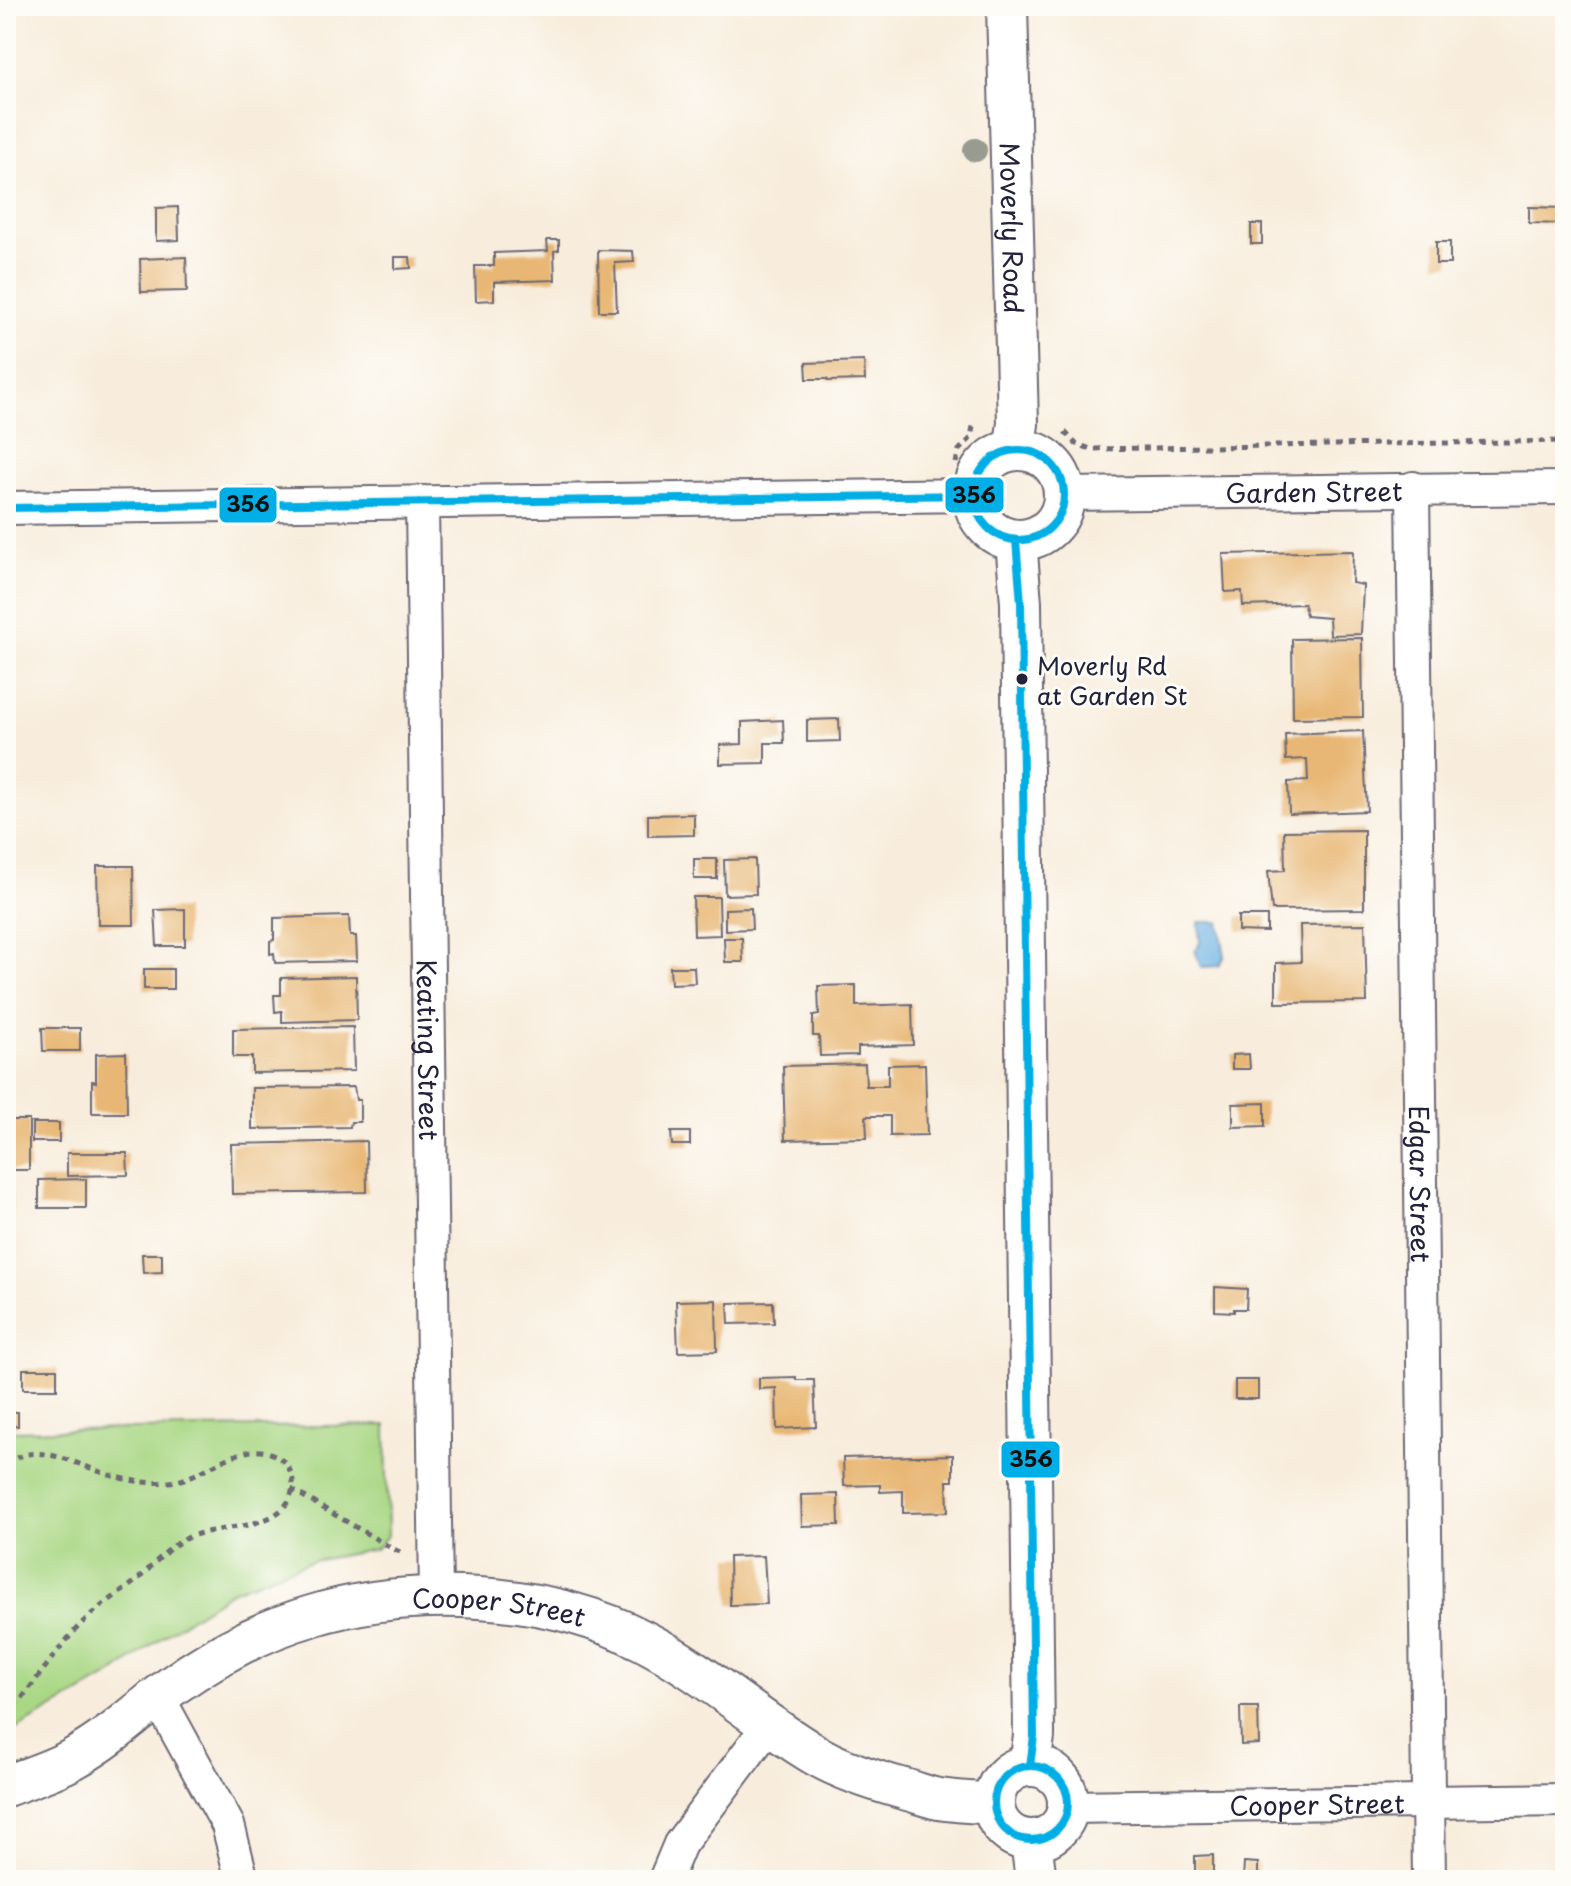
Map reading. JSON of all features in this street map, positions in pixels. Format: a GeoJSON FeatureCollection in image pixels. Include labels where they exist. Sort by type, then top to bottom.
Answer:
{"type":"FeatureCollection","features":[{"type":"Feature","properties":{"kind":"street","name":"Moverly Road"},"geometry":{"type":"LineString","coordinates":[[1007,6],[1018,424],[1014,450]]}},
{"type":"Feature","properties":{"kind":"street"},"geometry":{"type":"LineString","coordinates":[[6,508],[422,502],[965,480],[976,482],[982,470],[1002,453],[1027,450],[1039,454],[1057,470],[1064,494],[1062,509],[1055,522],[1031,539],[1003,537],[982,521],[965,480]]}},
{"type":"Feature","properties":{"kind":"street","name":"Edgar Street"},"geometry":{"type":"LineString","coordinates":[[1413,488],[1429,1880]]}},
{"type":"Feature","properties":{"kind":"street","name":"Garden Street"},"geometry":{"type":"LineString","coordinates":[[1064,494],[1565,488]]}},
{"type":"Feature","properties":{"kind":"street","name":"Keating Street"},"geometry":{"type":"LineString","coordinates":[[422,502],[436,1597]]}},
{"type":"Feature","properties":{"kind":"street"},"geometry":{"type":"LineString","coordinates":[[1016,540],[1021,603],[1034,1736],[1030,1766]]}},
{"type":"Feature","properties":{"kind":"street","name":"Cooper Street"},"geometry":{"type":"LineString","coordinates":[[6,1786],[72,1760],[116,1732],[209,1661],[244,1643],[310,1616],[352,1606],[436,1597],[490,1598],[531,1604],[606,1623],[679,1660],[769,1725],[820,1757],[871,1779],[939,1799],[993,1804]]}},
{"type":"Feature","properties":{"kind":"street"},"geometry":{"type":"LineString","coordinates":[[158,1697],[228,1825],[242,1880]]}},
{"type":"Feature","properties":{"kind":"street"},"geometry":{"type":"LineString","coordinates":[[665,1880],[680,1844],[769,1725]]}},
{"type":"Feature","properties":{"kind":"street"},"geometry":{"type":"LineString","coordinates":[[1030,1766],[1040,1767],[1058,1778],[1067,1796],[1067,1807],[1059,1827],[1051,1834],[1031,1841],[1009,1834],[995,1815],[993,1804],[1000,1782],[1018,1768],[1030,1766]]}},
{"type":"Feature","properties":{"kind":"street","name":"Cooper Street"},"geometry":{"type":"LineString","coordinates":[[1067,1807],[1565,1800]]}},
{"type":"Feature","properties":{"kind":"street"},"geometry":{"type":"LineString","coordinates":[[1031,1841],[1036,1880]]}},
{"type":"Feature","properties":{"kind":"path"},"geometry":{"type":"LineString","coordinates":[[965,480],[959,450],[971,438],[973,426]]}},
{"type":"Feature","properties":{"kind":"path"},"geometry":{"type":"LineString","coordinates":[[1065,432],[1076,444],[1091,449],[1565,441]]}},
{"type":"Feature","properties":{"kind":"path"},"geometry":{"type":"LineString","coordinates":[[6,1464],[24,1454],[41,1453],[111,1476],[139,1482],[172,1482],[197,1475],[238,1454],[258,1450],[274,1454],[286,1464],[293,1480],[290,1497],[278,1512],[250,1525],[190,1536],[162,1555],[139,1578],[85,1620],[19,1702],[6,1707]]}},
{"type":"Feature","properties":{"kind":"path"},"geometry":{"type":"LineString","coordinates":[[291,1489],[409,1556]]}},
{"type":"Feature","properties":{"kind":"green space"},"geometry":{"type":"Polygon","coordinates":[[[386,1425],[388,1535],[376,1549],[308,1562],[234,1590],[111,1675],[6,1735],[6,1431],[386,1425]]]}},
{"type":"Feature","properties":{"kind":"water"},"geometry":{"type":"Polygon","coordinates":[[[1199,922],[1219,922],[1225,956],[1219,966],[1201,967],[1195,952],[1200,943],[1199,922]]]}},
{"type":"Feature","properties":{"kind":"building"},"geometry":{"type":"Polygon","coordinates":[[[178,207],[179,240],[156,241],[156,208],[178,207]]]}},
{"type":"Feature","properties":{"kind":"building"},"geometry":{"type":"Polygon","coordinates":[[[1529,207],[1564,208],[1564,224],[1529,223],[1529,207]]]}},
{"type":"Feature","properties":{"kind":"building"},"geometry":{"type":"Polygon","coordinates":[[[1251,224],[1262,224],[1262,244],[1251,244],[1251,224]]]}},
{"type":"Feature","properties":{"kind":"building"},"geometry":{"type":"Polygon","coordinates":[[[547,240],[559,240],[559,250],[554,251],[555,280],[494,282],[494,300],[476,301],[475,266],[494,266],[494,253],[548,251],[547,240]]]}},
{"type":"Feature","properties":{"kind":"building"},"geometry":{"type":"Polygon","coordinates":[[[1436,242],[1450,242],[1450,264],[1436,264],[1436,242]]]}},
{"type":"Feature","properties":{"kind":"building"},"geometry":{"type":"Polygon","coordinates":[[[598,250],[633,251],[634,262],[615,263],[617,311],[599,311],[598,250]]]}},
{"type":"Feature","properties":{"kind":"building"},"geometry":{"type":"Polygon","coordinates":[[[186,257],[187,291],[141,292],[140,259],[186,257]]]}},
{"type":"Feature","properties":{"kind":"building"},"geometry":{"type":"Polygon","coordinates":[[[395,257],[410,257],[411,268],[395,269],[395,257]]]}},
{"type":"Feature","properties":{"kind":"building"},"geometry":{"type":"Polygon","coordinates":[[[864,361],[865,380],[807,379],[806,363],[864,361]]]}},
{"type":"Feature","properties":{"kind":"building"},"geometry":{"type":"Polygon","coordinates":[[[1353,551],[1352,583],[1363,585],[1361,634],[1330,635],[1329,618],[1306,616],[1304,604],[1243,606],[1242,591],[1225,592],[1223,554],[1353,551]]]}},
{"type":"Feature","properties":{"kind":"building"},"geometry":{"type":"Polygon","coordinates":[[[1362,638],[1363,717],[1293,718],[1292,639],[1362,638]]]}},
{"type":"Feature","properties":{"kind":"building"},"geometry":{"type":"Polygon","coordinates":[[[839,719],[840,741],[807,742],[807,720],[839,719]]]}},
{"type":"Feature","properties":{"kind":"building"},"geometry":{"type":"Polygon","coordinates":[[[783,720],[784,743],[765,743],[765,763],[720,764],[720,745],[742,744],[742,722],[783,720]]]}},
{"type":"Feature","properties":{"kind":"building"},"geometry":{"type":"Polygon","coordinates":[[[1363,731],[1367,811],[1289,814],[1288,782],[1308,781],[1307,759],[1286,760],[1285,734],[1363,731]]]}},
{"type":"Feature","properties":{"kind":"building"},"geometry":{"type":"Polygon","coordinates":[[[694,814],[694,835],[648,836],[648,815],[694,814]]]}},
{"type":"Feature","properties":{"kind":"building"},"geometry":{"type":"Polygon","coordinates":[[[1364,830],[1364,909],[1272,910],[1268,871],[1285,870],[1284,831],[1364,830]]]}},
{"type":"Feature","properties":{"kind":"building"},"geometry":{"type":"Polygon","coordinates":[[[694,859],[717,859],[717,879],[694,879],[694,859]]]}},
{"type":"Feature","properties":{"kind":"building"},"geometry":{"type":"Polygon","coordinates":[[[755,859],[756,894],[725,895],[724,860],[755,859]]]}},
{"type":"Feature","properties":{"kind":"building"},"geometry":{"type":"Polygon","coordinates":[[[97,866],[133,866],[134,925],[98,925],[97,866]]]}},
{"type":"Feature","properties":{"kind":"building"},"geometry":{"type":"Polygon","coordinates":[[[693,897],[719,897],[720,935],[694,936],[693,897]]]}},
{"type":"Feature","properties":{"kind":"building"},"geometry":{"type":"Polygon","coordinates":[[[751,908],[752,929],[725,930],[725,909],[751,908]]]}},
{"type":"Feature","properties":{"kind":"building"},"geometry":{"type":"Polygon","coordinates":[[[185,909],[185,946],[157,946],[155,910],[185,909]]]}},
{"type":"Feature","properties":{"kind":"building"},"geometry":{"type":"Polygon","coordinates":[[[349,916],[350,936],[356,936],[357,961],[275,963],[274,953],[270,954],[270,941],[274,940],[274,918],[349,916]]]}},
{"type":"Feature","properties":{"kind":"building"},"geometry":{"type":"Polygon","coordinates":[[[1238,916],[1267,916],[1267,932],[1238,931],[1238,916]]]}},
{"type":"Feature","properties":{"kind":"building"},"geometry":{"type":"Polygon","coordinates":[[[1365,924],[1367,1002],[1276,1003],[1276,963],[1301,962],[1300,925],[1365,924]]]}},
{"type":"Feature","properties":{"kind":"building"},"geometry":{"type":"Polygon","coordinates":[[[724,938],[742,938],[743,962],[725,962],[724,938]]]}},
{"type":"Feature","properties":{"kind":"building"},"geometry":{"type":"Polygon","coordinates":[[[670,967],[694,967],[695,983],[671,984],[670,967]]]}},
{"type":"Feature","properties":{"kind":"building"},"geometry":{"type":"Polygon","coordinates":[[[144,969],[173,969],[173,989],[144,989],[144,969]]]}},
{"type":"Feature","properties":{"kind":"building"},"geometry":{"type":"Polygon","coordinates":[[[356,976],[357,1020],[282,1022],[282,1011],[275,1012],[274,995],[281,995],[281,978],[356,976]]]}},
{"type":"Feature","properties":{"kind":"building"},"geometry":{"type":"Polygon","coordinates":[[[856,985],[856,1006],[912,1004],[913,1045],[858,1047],[858,1055],[820,1056],[819,1036],[813,1036],[813,1016],[819,1015],[818,986],[856,985]]]}},
{"type":"Feature","properties":{"kind":"building"},"geometry":{"type":"Polygon","coordinates":[[[353,1027],[354,1071],[252,1073],[252,1057],[233,1057],[233,1029],[353,1027]]]}},
{"type":"Feature","properties":{"kind":"building"},"geometry":{"type":"Polygon","coordinates":[[[42,1028],[80,1028],[80,1051],[43,1051],[42,1028]]]}},
{"type":"Feature","properties":{"kind":"building"},"geometry":{"type":"Polygon","coordinates":[[[126,1053],[127,1113],[92,1113],[96,1054],[126,1053]]]}},
{"type":"Feature","properties":{"kind":"building"},"geometry":{"type":"Polygon","coordinates":[[[1249,1054],[1250,1069],[1232,1069],[1232,1055],[1249,1054]]]}},
{"type":"Feature","properties":{"kind":"building"},"geometry":{"type":"Polygon","coordinates":[[[865,1064],[866,1086],[888,1086],[888,1065],[925,1064],[927,1135],[890,1136],[890,1116],[866,1116],[867,1138],[785,1140],[783,1066],[865,1064]]]}},
{"type":"Feature","properties":{"kind":"building"},"geometry":{"type":"Polygon","coordinates":[[[354,1087],[356,1100],[360,1100],[360,1122],[351,1122],[350,1127],[252,1129],[252,1088],[354,1087]]]}},
{"type":"Feature","properties":{"kind":"building"},"geometry":{"type":"Polygon","coordinates":[[[1265,1103],[1265,1126],[1233,1127],[1233,1104],[1265,1103]]]}},
{"type":"Feature","properties":{"kind":"building"},"geometry":{"type":"Polygon","coordinates":[[[6,1120],[29,1120],[29,1170],[6,1170],[6,1120]]]}},
{"type":"Feature","properties":{"kind":"building"},"geometry":{"type":"Polygon","coordinates":[[[32,1123],[59,1123],[59,1142],[32,1142],[32,1123]]]}},
{"type":"Feature","properties":{"kind":"building"},"geometry":{"type":"Polygon","coordinates":[[[671,1132],[690,1132],[690,1145],[672,1145],[671,1132]]]}},
{"type":"Feature","properties":{"kind":"building"},"geometry":{"type":"Polygon","coordinates":[[[366,1141],[367,1192],[232,1194],[231,1144],[366,1141]]]}},
{"type":"Feature","properties":{"kind":"building"},"geometry":{"type":"Polygon","coordinates":[[[67,1153],[127,1153],[128,1175],[67,1176],[67,1153]]]}},
{"type":"Feature","properties":{"kind":"building"},"geometry":{"type":"Polygon","coordinates":[[[86,1179],[86,1208],[39,1208],[39,1180],[86,1179]]]}},
{"type":"Feature","properties":{"kind":"building"},"geometry":{"type":"Polygon","coordinates":[[[6,1192],[12,1192],[12,1236],[6,1236],[6,1192]]]}},
{"type":"Feature","properties":{"kind":"building"},"geometry":{"type":"Polygon","coordinates":[[[142,1254],[162,1254],[162,1272],[143,1273],[142,1254]]]}},
{"type":"Feature","properties":{"kind":"building"},"geometry":{"type":"Polygon","coordinates":[[[1215,1287],[1247,1289],[1246,1309],[1215,1311],[1215,1287]]]}},
{"type":"Feature","properties":{"kind":"building"},"geometry":{"type":"Polygon","coordinates":[[[716,1300],[717,1351],[678,1352],[676,1301],[716,1300]]]}},
{"type":"Feature","properties":{"kind":"building"},"geometry":{"type":"Polygon","coordinates":[[[773,1302],[774,1323],[729,1324],[728,1303],[773,1302]]]}},
{"type":"Feature","properties":{"kind":"building"},"geometry":{"type":"Polygon","coordinates":[[[23,1369],[57,1369],[57,1389],[23,1389],[23,1369]]]}},
{"type":"Feature","properties":{"kind":"building"},"geometry":{"type":"Polygon","coordinates":[[[796,1377],[796,1380],[814,1380],[816,1427],[777,1429],[776,1388],[759,1389],[759,1378],[796,1377]]]}},
{"type":"Feature","properties":{"kind":"building"},"geometry":{"type":"Polygon","coordinates":[[[1235,1380],[1258,1380],[1258,1399],[1235,1399],[1235,1380]]]}},
{"type":"Feature","properties":{"kind":"building"},"geometry":{"type":"Polygon","coordinates":[[[6,1412],[18,1412],[18,1426],[6,1426],[6,1412]]]}},
{"type":"Feature","properties":{"kind":"building"},"geometry":{"type":"Polygon","coordinates":[[[953,1455],[953,1481],[947,1481],[948,1512],[903,1513],[903,1491],[880,1492],[880,1485],[844,1486],[843,1458],[953,1455]]]}},
{"type":"Feature","properties":{"kind":"building"},"geometry":{"type":"Polygon","coordinates":[[[838,1494],[839,1525],[802,1526],[801,1495],[838,1494]]]}},
{"type":"Feature","properties":{"kind":"building"},"geometry":{"type":"Polygon","coordinates":[[[764,1556],[767,1604],[730,1605],[729,1557],[764,1556]]]}},
{"type":"Feature","properties":{"kind":"building"},"geometry":{"type":"Polygon","coordinates":[[[1240,1707],[1258,1707],[1259,1744],[1241,1745],[1240,1707]]]}},
{"type":"Feature","properties":{"kind":"building"},"geometry":{"type":"Polygon","coordinates":[[[1213,1855],[1213,1880],[1195,1880],[1195,1856],[1213,1855]]]}},
{"type":"Feature","properties":{"kind":"building"},"geometry":{"type":"Polygon","coordinates":[[[1244,1862],[1258,1863],[1258,1880],[1243,1880],[1244,1862]]]}},
{"type":"Feature","properties":{"kind":"transit line","name":"356"},"geometry":{"type":"LineString","coordinates":[[1019,450],[1036,454],[1051,463],[1060,478],[1064,495],[1060,512],[1051,527],[1036,536],[1019,540],[1002,536],[987,527],[978,512],[974,495],[978,478],[987,463],[1002,454],[1019,450]]}},
{"type":"Feature","properties":{"kind":"transit line","name":"356"},"geometry":{"type":"LineString","coordinates":[[6,508],[974,495]]}},
{"type":"Feature","properties":{"kind":"transit line","name":"356"},"geometry":{"type":"LineString","coordinates":[[1016,540],[1021,603],[1034,1736],[1030,1766]]}},
{"type":"Feature","properties":{"kind":"transit line","name":"356"},"geometry":{"type":"LineString","coordinates":[[1031,1766],[1045,1769],[1057,1777],[1065,1789],[1068,1803],[1065,1817],[1057,1829],[1045,1837],[1031,1840],[1017,1837],[1005,1829],[997,1817],[994,1803],[997,1789],[1005,1777],[1017,1769],[1031,1766]]}},
{"type":"Feature","properties":{"kind":"place","name":"Moverly Rd at Garden St"},"geometry":{"type":"Point","coordinates":[1022,679]}}]}
